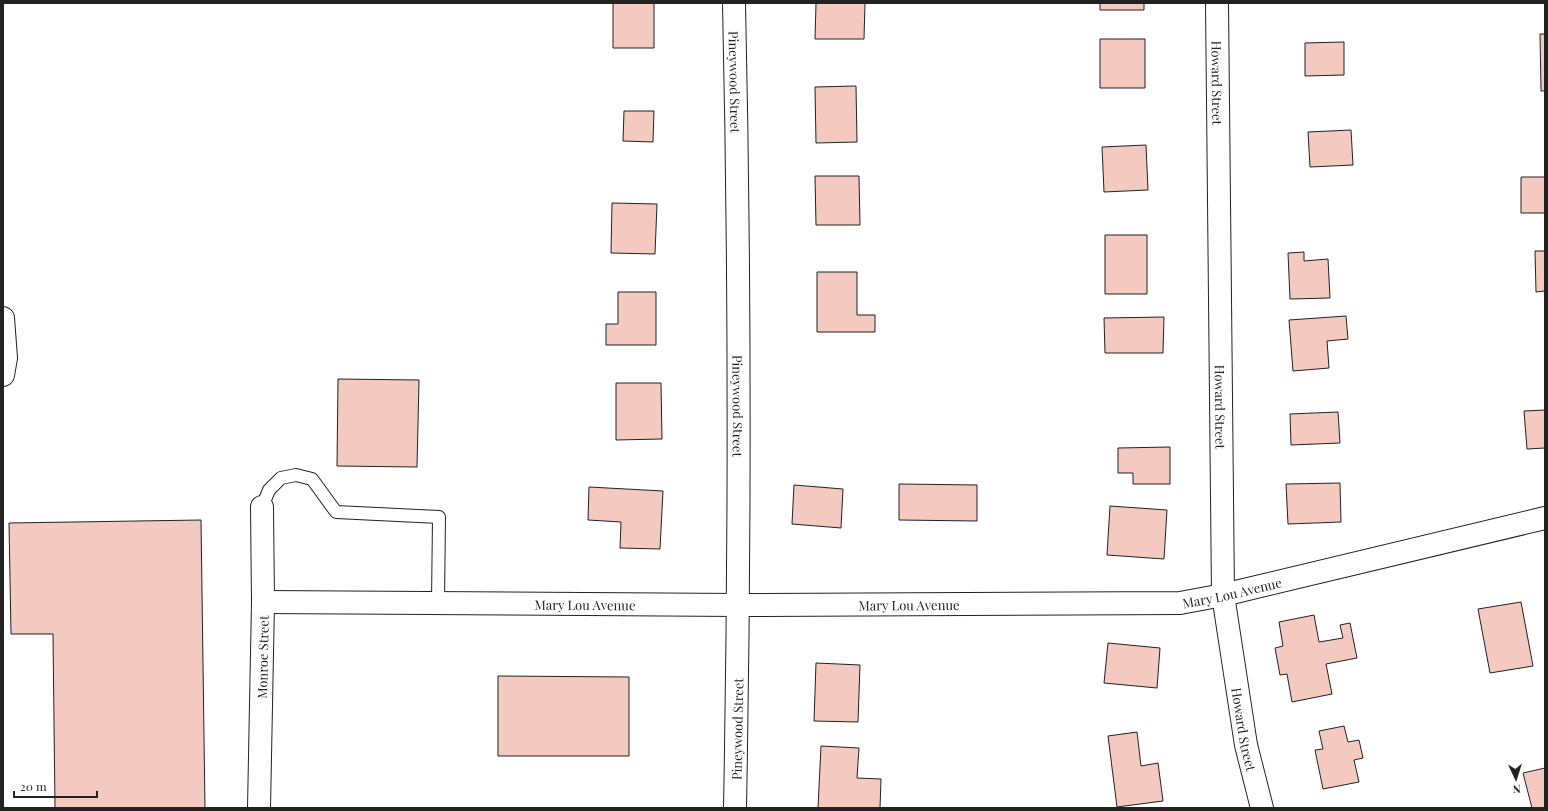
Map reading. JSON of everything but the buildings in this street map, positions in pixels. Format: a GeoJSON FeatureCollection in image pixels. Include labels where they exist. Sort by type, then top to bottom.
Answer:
{"type":"FeatureCollection","features":[{"type":"Feature","properties":{"kind":"street","name":"Pineywood Street"},"geometry":{"type":"LineString","coordinates":[[734,3],[739,604],[735,808]]}},
{"type":"Feature","properties":{"kind":"street","name":"Howard Street"},"geometry":{"type":"LineString","coordinates":[[1217,3],[1223,595],[1246,745],[1262,808]]}},
{"type":"Feature","properties":{"kind":"street"},"geometry":{"type":"LineString","coordinates":[[3,318],[6,358],[3,375]]}},
{"type":"Feature","properties":{"kind":"street","name":"Monroe Street"},"geometry":{"type":"LineString","coordinates":[[259,808],[264,602],[262,506]]}},
{"type":"Feature","properties":{"kind":"street","name":"Mary Lou Avenue"},"geometry":{"type":"LineString","coordinates":[[264,602],[739,604],[1180,603],[1223,595],[1545,518]]}},
{"type":"Feature","properties":{"kind":"lane"},"geometry":{"type":"LineString","coordinates":[[262,506],[269,490],[281,478],[296,475],[312,479],[336,512],[439,517],[438,602]]}}]}
